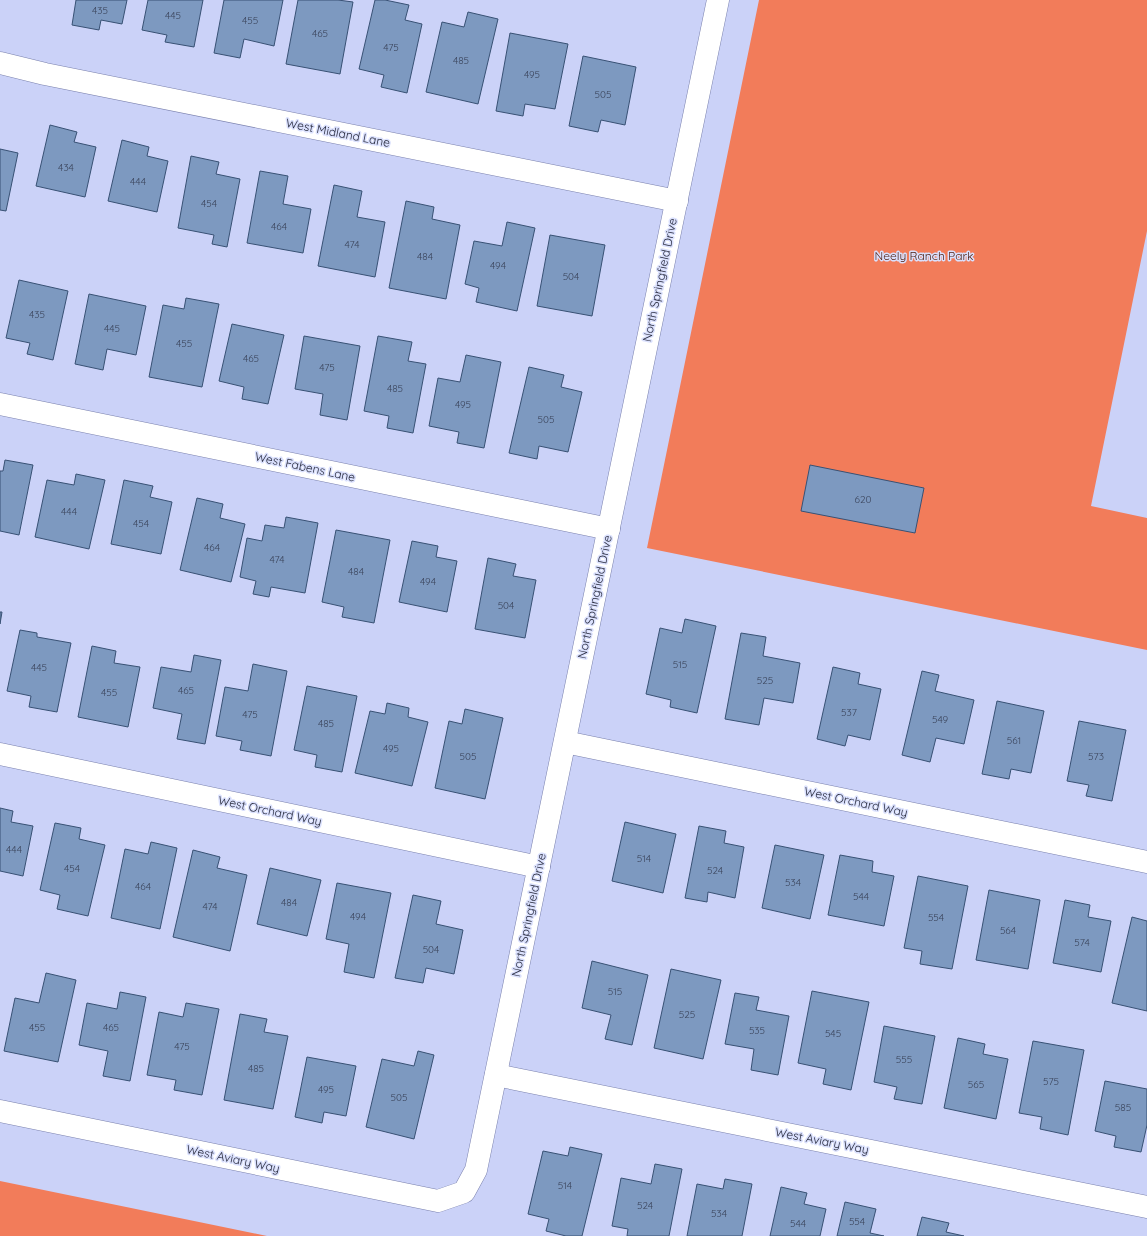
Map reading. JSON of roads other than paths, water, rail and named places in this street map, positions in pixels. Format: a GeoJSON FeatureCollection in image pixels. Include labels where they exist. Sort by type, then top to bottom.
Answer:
{"type":"FeatureCollection","features":[{"type":"Feature","properties":{"kind":"street","name":"North Springfield Drive"},"geometry":{"type":"LineString","coordinates":[[464,1192],[476,1170],[718,0]]}},
{"type":"Feature","properties":{"kind":"street","name":"West Midland Lane"},"geometry":{"type":"LineString","coordinates":[[0,63],[52,76],[677,201]]}},
{"type":"Feature","properties":{"kind":"street","name":"West Fabens Lane"},"geometry":{"type":"LineString","coordinates":[[0,404],[609,529]]}},
{"type":"Feature","properties":{"kind":"street","name":"West Orchard Way"},"geometry":{"type":"LineString","coordinates":[[565,742],[1147,862]]}},
{"type":"Feature","properties":{"kind":"street","name":"West Orchard Way"},"geometry":{"type":"LineString","coordinates":[[0,754],[539,867]]}},
{"type":"Feature","properties":{"kind":"street","name":"West Aviary Way"},"geometry":{"type":"LineString","coordinates":[[496,1075],[1147,1207]]}},
{"type":"Feature","properties":{"kind":"street","name":"West Aviary Way"},"geometry":{"type":"LineString","coordinates":[[0,1111],[438,1201],[464,1192]]}},
{"type":"Feature","properties":{"kind":"park label","name":"Neely Ranch Park"},"geometry":{"type":"Point","coordinates":[924,256]}}]}
